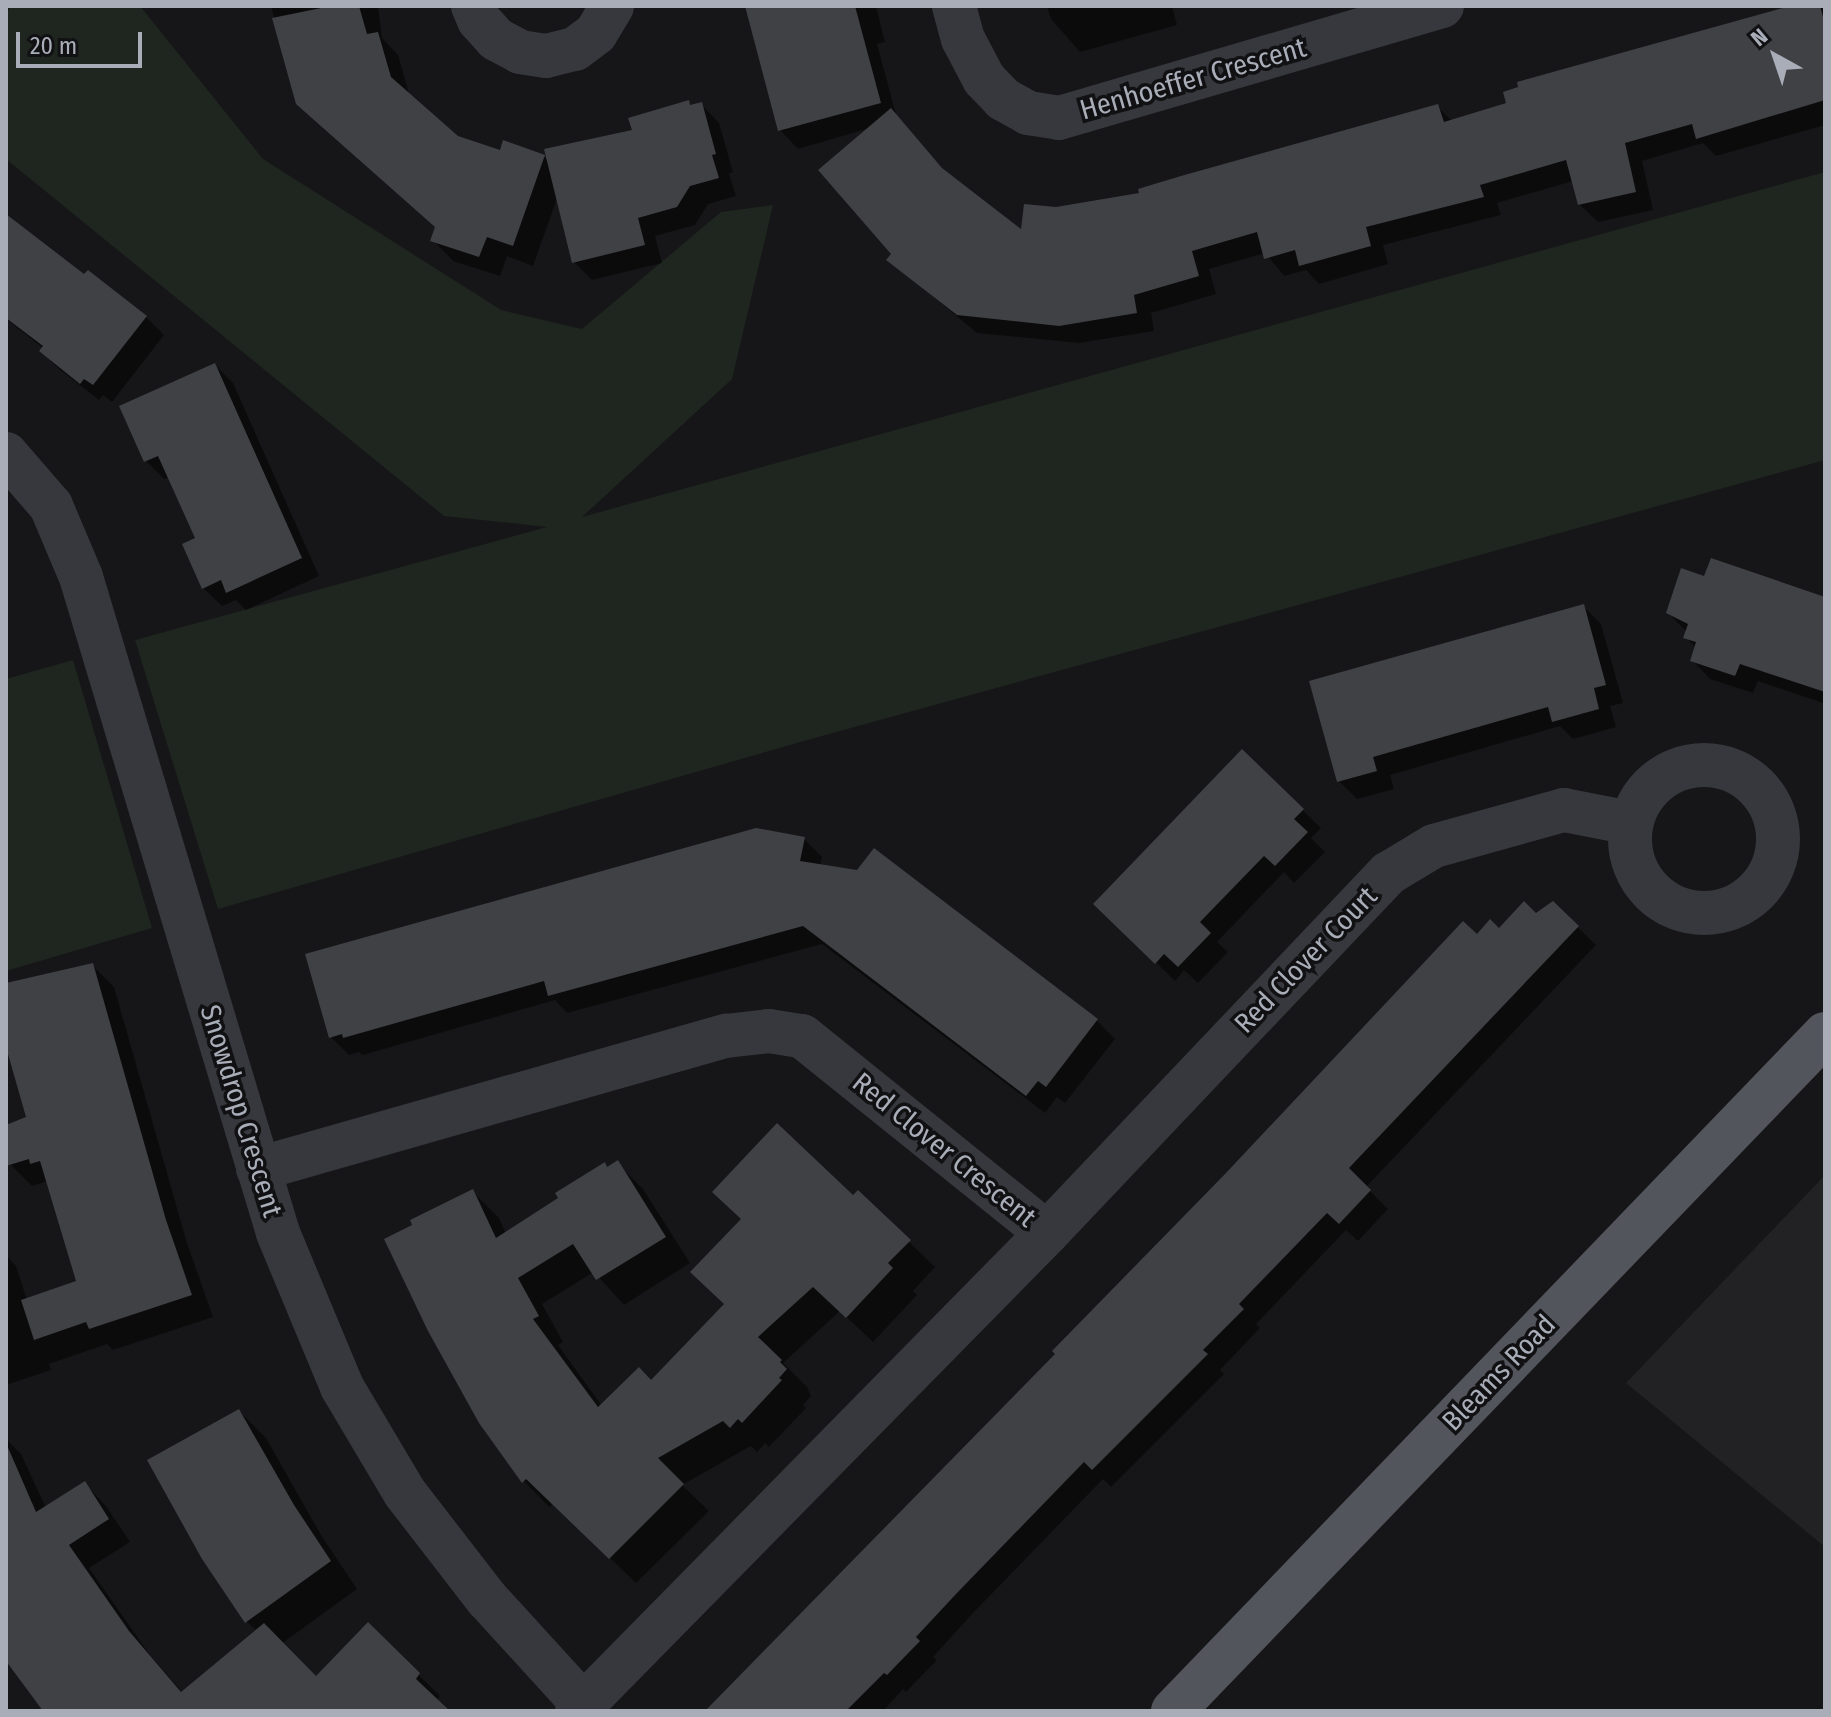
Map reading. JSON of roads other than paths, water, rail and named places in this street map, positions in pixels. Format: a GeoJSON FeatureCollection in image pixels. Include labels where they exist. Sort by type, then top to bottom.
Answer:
{"type":"FeatureCollection","features":[{"type":"Feature","properties":{"kind":"main road","name":"Bleams Road"},"geometry":{"type":"LineString","coordinates":[[1173,1711],[1825,1034]]}},
{"type":"Feature","properties":{"kind":"street"},"geometry":{"type":"LineString","coordinates":[[473,6],[479,20],[496,39],[520,52],[546,56],[575,49],[596,33],[612,6]]}},
{"type":"Feature","properties":{"kind":"street","name":"Henhoeffer Crescent"},"geometry":{"type":"LineString","coordinates":[[954,6],[963,39],[984,79],[1003,99],[1028,113],[1059,118],[1442,6]]}},
{"type":"Feature","properties":{"kind":"street","name":"Snowdrop Crescent"},"geometry":{"type":"LineString","coordinates":[[6,454],[51,506],[81,577],[278,1233],[342,1387],[405,1493],[487,1599],[580,1708]]}},
{"type":"Feature","properties":{"kind":"street","name":"Red Clover Court"},"geometry":{"type":"LineString","coordinates":[[1047,1233],[1389,873],[1434,846],[1564,810],[1631,823]]}},
{"type":"Feature","properties":{"kind":"street","name":"Red Clover Crescent"},"geometry":{"type":"LineString","coordinates":[[258,1169],[726,1036],[769,1031],[802,1036],[1047,1233],[580,1708]]}}]}
